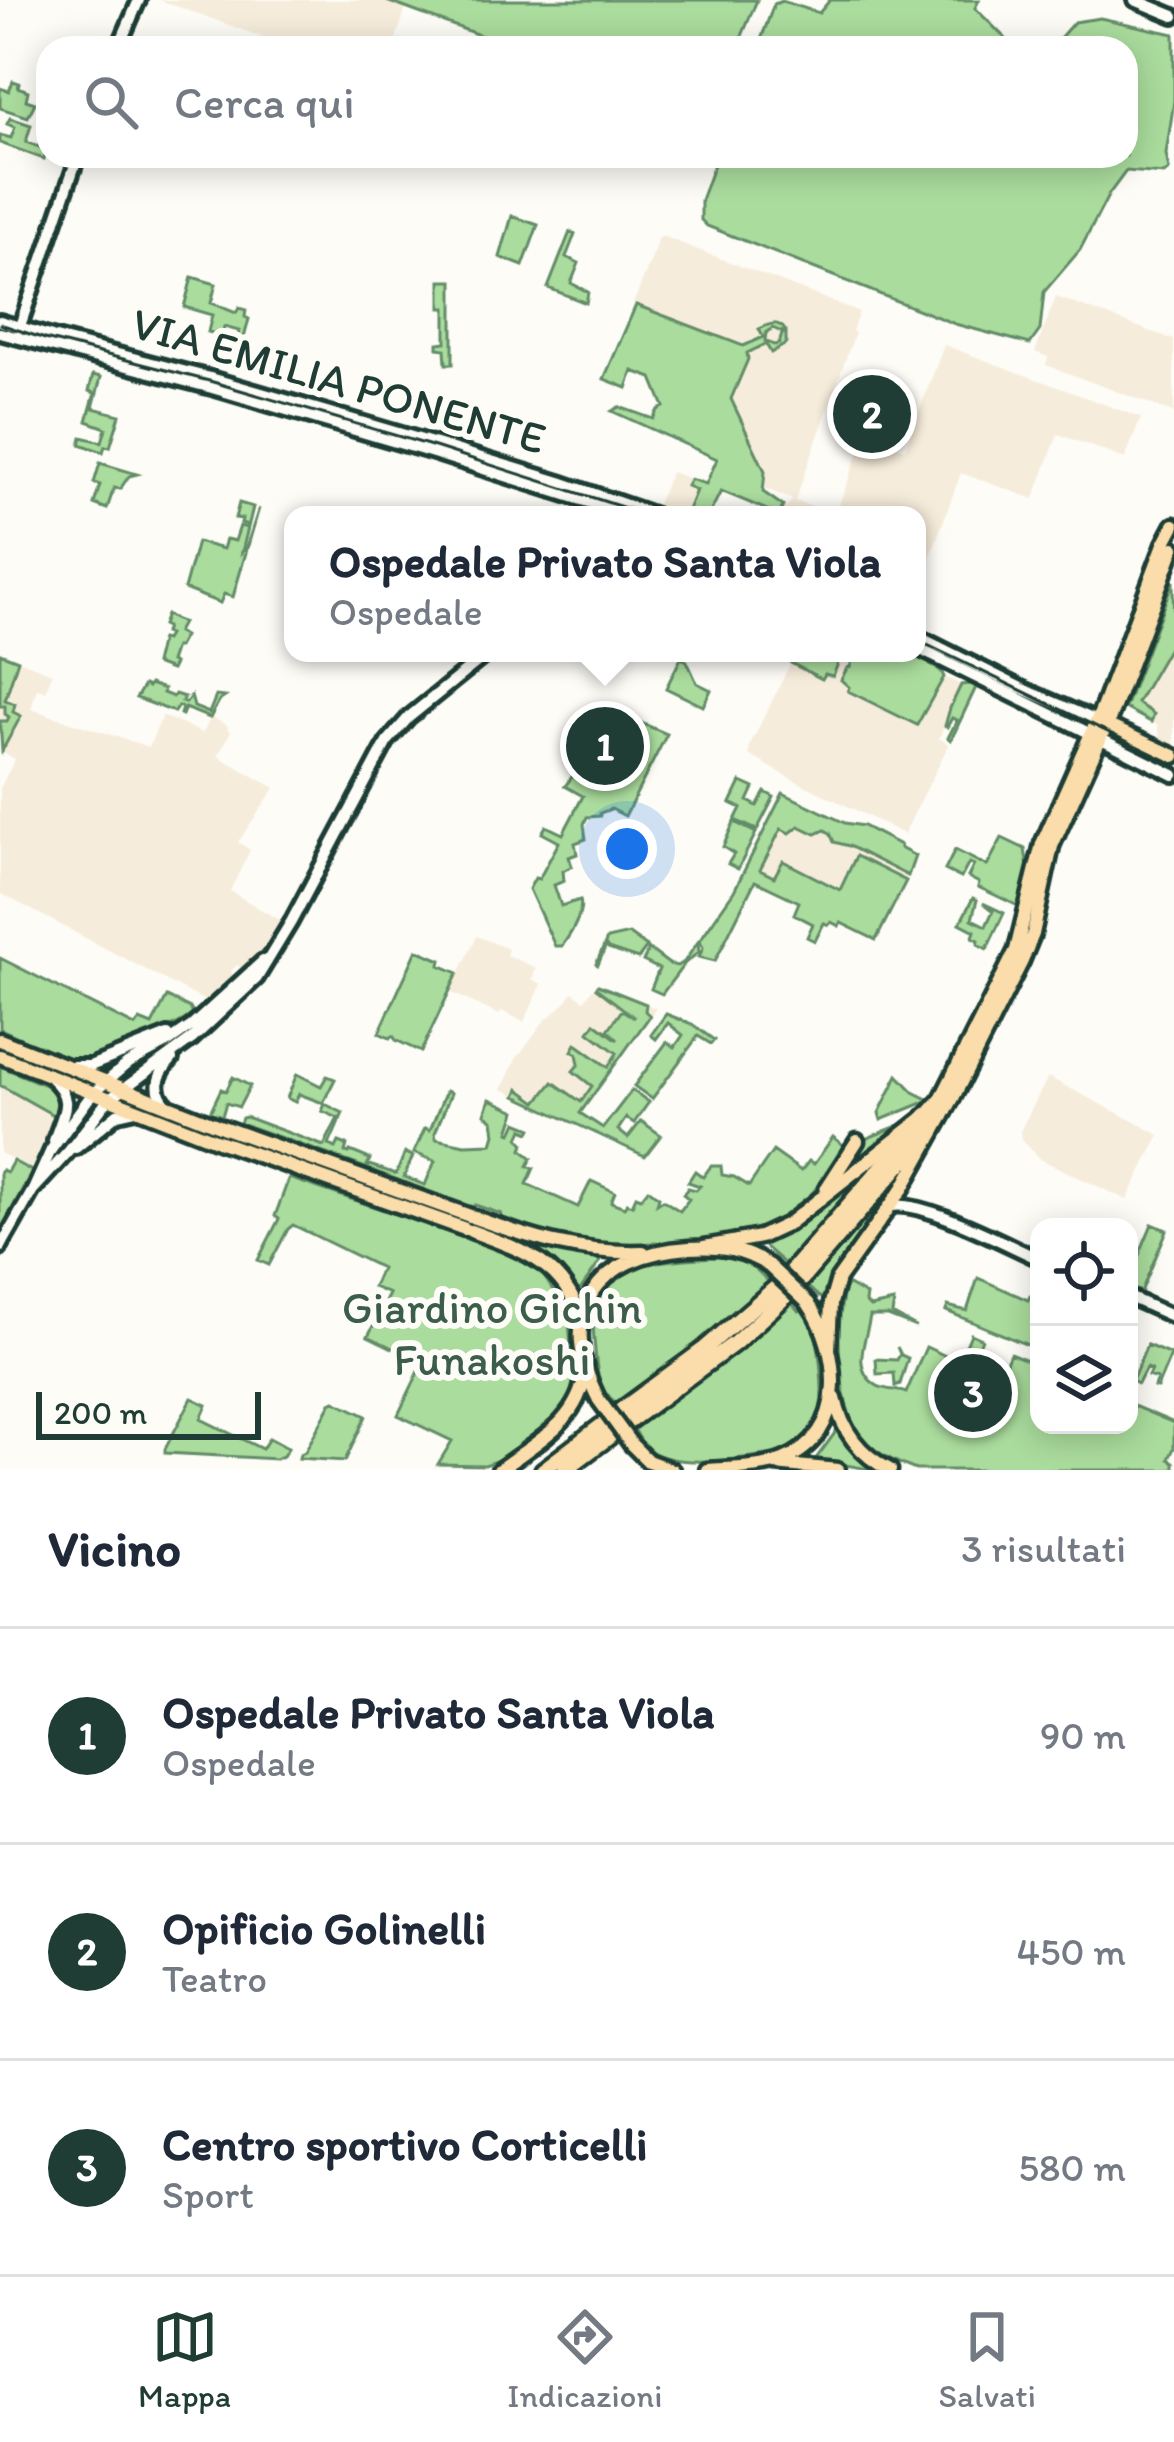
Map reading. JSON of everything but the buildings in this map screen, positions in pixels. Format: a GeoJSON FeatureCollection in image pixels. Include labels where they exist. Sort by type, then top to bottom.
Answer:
{"type":"FeatureCollection","features":[{"type":"Feature","properties":{"kind":"highway"},"geometry":{"type":"LineString","coordinates":[[796,1275],[935,1116]]}},
{"type":"Feature","properties":{"kind":"highway"},"geometry":{"type":"LineString","coordinates":[[624,1417],[780,1293]]}},
{"type":"Feature","properties":{"kind":"highway"},"geometry":{"type":"LineString","coordinates":[[543,1470],[605,1431],[565,1470]]}},
{"type":"Feature","properties":{"kind":"main road"},"geometry":{"type":"LineString","coordinates":[[1099,729],[1174,525]]}},
{"type":"Feature","properties":{"kind":"main road"},"geometry":{"type":"LineString","coordinates":[[890,1470],[872,1460],[850,1437],[838,1413],[829,1350],[838,1280],[903,1188],[1013,956],[1039,853],[1099,729],[1174,548]]}},
{"type":"Feature","properties":{"kind":"main road"},"geometry":{"type":"LineString","coordinates":[[1099,729],[1174,756]]}},
{"type":"Feature","properties":{"kind":"main road"},"geometry":{"type":"LineString","coordinates":[[0,1040],[470,1224],[548,1266],[575,1304],[583,1331],[583,1390],[572,1412],[499,1470]]}},
{"type":"Feature","properties":{"kind":"main road"},"geometry":{"type":"LineString","coordinates":[[0,1056],[137,1111],[470,1224],[579,1250],[662,1251],[772,1233],[935,1116]]}},
{"type":"Feature","properties":{"kind":"main road"},"geometry":{"type":"LineString","coordinates":[[819,1200],[857,1141]]}},
{"type":"Feature","properties":{"kind":"main road"},"geometry":{"type":"LineString","coordinates":[[704,1247],[745,1252],[769,1266],[808,1303],[829,1350]]}},
{"type":"Feature","properties":{"kind":"main road"},"geometry":{"type":"LineString","coordinates":[[583,1331],[587,1304],[604,1276],[625,1263],[662,1251]]}},
{"type":"Feature","properties":{"kind":"main road"},"geometry":{"type":"LineString","coordinates":[[586,1364],[599,1400],[631,1444],[648,1461],[672,1470]]}},
{"type":"Feature","properties":{"kind":"main road"},"geometry":{"type":"LineString","coordinates":[[768,1464],[794,1455],[818,1435],[829,1414],[832,1388]]}},
{"type":"Feature","properties":{"kind":"main road"},"geometry":{"type":"LineString","coordinates":[[707,1470],[768,1464],[838,1470]]}},
{"type":"Feature","properties":{"kind":"street"},"geometry":{"type":"LineString","coordinates":[[1135,0],[1174,16]]}},
{"type":"Feature","properties":{"kind":"street"},"geometry":{"type":"LineString","coordinates":[[123,36],[139,1]]}},
{"type":"Feature","properties":{"kind":"street"},"geometry":{"type":"LineString","coordinates":[[18,333],[74,168]]}},
{"type":"Feature","properties":{"kind":"street","name":"VIA EMILIA PONENTE"},"geometry":{"type":"LineString","coordinates":[[0,321],[18,333],[602,506]]}},
{"type":"Feature","properties":{"kind":"street","name":"VIA EMILIA PONENTE"},"geometry":{"type":"LineString","coordinates":[[0,333],[18,333],[202,375],[629,506]]}},
{"type":"Feature","properties":{"kind":"street"},"geometry":{"type":"LineString","coordinates":[[926,640],[1099,729],[1174,775]]}},
{"type":"Feature","properties":{"kind":"street"},"geometry":{"type":"LineString","coordinates":[[926,652],[1099,729]]}},
{"type":"Feature","properties":{"kind":"street"},"geometry":{"type":"LineString","coordinates":[[170,1107],[158,1093],[165,1066],[254,981],[392,734],[477,662]]}},
{"type":"Feature","properties":{"kind":"street"},"geometry":{"type":"LineString","coordinates":[[51,1150],[105,1082],[193,1024],[278,945]]}},
{"type":"Feature","properties":{"kind":"street"},"geometry":{"type":"LineString","coordinates":[[58,1064],[90,1066],[193,1024]]}},
{"type":"Feature","properties":{"kind":"street"},"geometry":{"type":"LineString","coordinates":[[33,1190],[109,1100],[192,1039]]}},
{"type":"Feature","properties":{"kind":"street"},"geometry":{"type":"LineString","coordinates":[[0,1248],[33,1190],[65,1106],[63,1089],[51,1078]]}},
{"type":"Feature","properties":{"kind":"street"},"geometry":{"type":"LineString","coordinates":[[68,1152],[117,1114],[137,1111]]}},
{"type":"Feature","properties":{"kind":"street"},"geometry":{"type":"LineString","coordinates":[[903,1188],[929,1211]]}},
{"type":"Feature","properties":{"kind":"street"},"geometry":{"type":"LineString","coordinates":[[892,1206],[929,1211],[1030,1254]]}},
{"type":"Feature","properties":{"kind":"street"},"geometry":{"type":"LineString","coordinates":[[1138,1301],[1174,1317]]}},
{"type":"Feature","properties":{"kind":"shaded area"},"geometry":{"type":"Polygon","coordinates":[[[159,0],[384,0],[406,8],[397,36],[260,36],[159,0]]]}},
{"type":"Feature","properties":{"kind":"shaded area"},"geometry":{"type":"Polygon","coordinates":[[[662,236],[859,312],[795,501],[809,506],[786,506],[793,500],[757,485],[765,471],[731,399],[747,353],[763,337],[743,346],[633,304],[662,236]]]}},
{"type":"Feature","properties":{"kind":"shaded area"},"geometry":{"type":"Polygon","coordinates":[[[1056,297],[1174,340],[1174,413],[1046,365],[1048,357],[1035,352],[1056,297]]]}},
{"type":"Feature","properties":{"kind":"shaded area"},"geometry":{"type":"Polygon","coordinates":[[[944,345],[1141,418],[1125,459],[1058,434],[1034,499],[961,473],[928,563],[926,506],[838,506],[865,436],[905,449],[944,345]]]}},
{"type":"Feature","properties":{"kind":"shaded area"},"geometry":{"type":"Polygon","coordinates":[[[671,472],[706,485],[696,506],[656,506],[671,472]]]}},
{"type":"Feature","properties":{"kind":"shaded area"},"geometry":{"type":"Polygon","coordinates":[[[1174,578],[1174,746],[1160,738],[1157,725],[1125,708],[1174,578]]]}},
{"type":"Feature","properties":{"kind":"shaded area"},"geometry":{"type":"Polygon","coordinates":[[[18,660],[52,673],[46,691],[37,689],[31,709],[149,747],[162,716],[203,733],[211,717],[231,731],[218,756],[275,788],[238,842],[250,850],[230,891],[282,922],[244,969],[237,965],[231,971],[234,978],[211,1000],[205,1001],[0,893],[0,788],[15,759],[0,750],[0,698],[5,699],[18,660]]]}},
{"type":"Feature","properties":{"kind":"shaded area"},"geometry":{"type":"Polygon","coordinates":[[[926,661],[961,685],[939,738],[949,744],[904,834],[749,755],[792,662],[926,661]]]}},
{"type":"Feature","properties":{"kind":"shaded area"},"geometry":{"type":"Polygon","coordinates":[[[599,712],[643,729],[614,775],[605,781],[573,760],[599,712]]]}},
{"type":"Feature","properties":{"kind":"shaded area"},"geometry":{"type":"Polygon","coordinates":[[[795,801],[915,863],[875,941],[754,882],[795,801]]]}},
{"type":"Feature","properties":{"kind":"shaded area"},"geometry":{"type":"Polygon","coordinates":[[[477,936],[536,968],[532,979],[542,984],[524,1022],[450,992],[477,936]]]}},
{"type":"Feature","properties":{"kind":"shaded area"},"geometry":{"type":"Polygon","coordinates":[[[596,985],[656,1008],[572,1123],[502,1089],[516,1059],[544,1021],[573,992],[584,1000],[596,985]]]}},
{"type":"Feature","properties":{"kind":"shaded area"},"geometry":{"type":"Polygon","coordinates":[[[1048,1077],[1160,1135],[1127,1200],[1040,1159],[1021,1140],[1020,1131],[1048,1077]]]}},
{"type":"Feature","properties":{"kind":"shaded area"},"geometry":{"type":"Polygon","coordinates":[[[0,1085],[55,1116],[32,1169],[0,1153],[0,1085]]]}},
{"type":"Feature","properties":{"kind":"green space"},"geometry":{"type":"Polygon","coordinates":[[[384,0],[757,0],[742,36],[482,36],[384,0]]]}},
{"type":"Feature","properties":{"kind":"green space"},"geometry":{"type":"Polygon","coordinates":[[[830,0],[979,0],[975,8],[1003,36],[762,36],[774,4],[782,1],[819,13],[830,0]]]}},
{"type":"Feature","properties":{"kind":"green space"},"geometry":{"type":"Polygon","coordinates":[[[1100,18],[1174,34],[1169,170],[1164,174],[1126,171],[1080,250],[1044,292],[1040,330],[1030,344],[955,324],[701,220],[701,200],[713,168],[1138,168],[1138,36],[1062,36],[1074,22],[1100,18]]]}},
{"type":"Feature","properties":{"kind":"green space"},"geometry":{"type":"Polygon","coordinates":[[[13,81],[28,91],[26,100],[35,103],[28,117],[0,108],[0,88],[9,91],[13,81]]]}},
{"type":"Feature","properties":{"kind":"green space"},"geometry":{"type":"Polygon","coordinates":[[[10,118],[31,125],[26,142],[36,146],[36,156],[0,143],[0,135],[11,138],[15,127],[7,124],[10,118]]]}},
{"type":"Feature","properties":{"kind":"green space"},"geometry":{"type":"Polygon","coordinates":[[[512,216],[538,225],[523,266],[500,257],[512,216]]]}},
{"type":"Feature","properties":{"kind":"green space"},"geometry":{"type":"Polygon","coordinates":[[[570,232],[575,234],[566,257],[579,263],[571,283],[588,292],[586,303],[548,288],[570,232]]]}},
{"type":"Feature","properties":{"kind":"green space"},"geometry":{"type":"Polygon","coordinates":[[[192,277],[216,284],[211,303],[236,313],[239,308],[246,310],[249,319],[236,369],[231,365],[239,331],[224,327],[222,335],[208,332],[212,315],[184,307],[192,277]]]}},
{"type":"Feature","properties":{"kind":"green space"},"geometry":{"type":"Polygon","coordinates":[[[441,281],[453,281],[453,364],[446,364],[445,349],[438,348],[438,343],[446,342],[441,281]]]}},
{"type":"Feature","properties":{"kind":"green space"},"geometry":{"type":"Polygon","coordinates":[[[636,305],[743,346],[763,337],[759,329],[782,327],[781,332],[773,328],[766,333],[765,341],[779,344],[786,332],[786,344],[771,353],[766,344],[747,353],[731,399],[765,471],[763,492],[783,506],[757,506],[721,491],[714,506],[690,506],[696,490],[687,486],[690,479],[706,484],[717,459],[612,411],[619,407],[653,419],[664,407],[652,378],[633,371],[627,388],[604,379],[636,305]]]}},
{"type":"Feature","properties":{"kind":"green space"},"geometry":{"type":"Polygon","coordinates":[[[93,375],[101,377],[93,408],[120,415],[110,447],[105,446],[103,452],[80,444],[82,437],[102,442],[106,428],[87,421],[95,393],[89,391],[93,375]]]}},
{"type":"Feature","properties":{"kind":"green space"},"geometry":{"type":"Polygon","coordinates":[[[100,463],[137,474],[129,476],[120,489],[114,488],[107,509],[94,504],[100,463]]]}},
{"type":"Feature","properties":{"kind":"green space"},"geometry":{"type":"Polygon","coordinates":[[[239,503],[253,507],[242,552],[259,508],[233,597],[224,594],[220,603],[184,589],[197,542],[223,549],[226,539],[235,541],[240,526],[247,528],[242,519],[235,518],[239,503]]]}},
{"type":"Feature","properties":{"kind":"green space"},"geometry":{"type":"Polygon","coordinates":[[[1173,581],[1174,639],[1137,703],[1154,714],[1151,722],[1125,708],[1173,581]]]}},
{"type":"Feature","properties":{"kind":"green space"},"geometry":{"type":"Polygon","coordinates":[[[166,615],[182,623],[177,632],[184,636],[175,647],[171,670],[155,664],[161,639],[168,635],[162,625],[166,615]]]}},
{"type":"Feature","properties":{"kind":"green space"},"geometry":{"type":"Polygon","coordinates":[[[0,653],[18,660],[5,700],[15,704],[13,712],[21,716],[2,751],[0,721],[9,717],[5,706],[0,706],[0,653]]]}},
{"type":"Feature","properties":{"kind":"green space"},"geometry":{"type":"Polygon","coordinates":[[[926,658],[944,677],[917,725],[848,691],[841,680],[852,662],[926,658]]]}},
{"type":"Feature","properties":{"kind":"green space"},"geometry":{"type":"Polygon","coordinates":[[[679,662],[687,662],[697,683],[711,690],[703,706],[666,688],[679,662]]]}},
{"type":"Feature","properties":{"kind":"green space"},"geometry":{"type":"Polygon","coordinates":[[[838,662],[833,676],[825,674],[822,679],[791,663],[838,662]]]}},
{"type":"Feature","properties":{"kind":"green space"},"geometry":{"type":"Polygon","coordinates":[[[978,683],[951,740],[957,720],[952,718],[945,726],[950,708],[961,685],[978,683]]]}},
{"type":"Feature","properties":{"kind":"green space"},"geometry":{"type":"Polygon","coordinates":[[[150,684],[173,697],[184,697],[186,703],[191,696],[194,707],[209,713],[216,696],[225,697],[210,718],[185,708],[182,715],[178,706],[174,712],[136,698],[150,684]]]}},
{"type":"Feature","properties":{"kind":"green space"},"geometry":{"type":"Polygon","coordinates":[[[634,720],[667,734],[625,816],[611,809],[587,817],[586,839],[575,843],[577,854],[569,857],[572,866],[563,871],[564,881],[554,885],[561,906],[580,900],[580,911],[562,946],[555,946],[529,889],[559,842],[542,833],[546,826],[563,834],[583,796],[565,786],[575,765],[605,781],[613,778],[637,731],[643,729],[634,720]]]}},
{"type":"Feature","properties":{"kind":"green space"},"geometry":{"type":"Polygon","coordinates":[[[741,782],[754,788],[748,801],[757,806],[765,792],[774,797],[757,830],[735,820],[741,808],[731,803],[741,782]]]}},
{"type":"Feature","properties":{"kind":"green space"},"geometry":{"type":"Polygon","coordinates":[[[783,793],[845,823],[863,826],[915,856],[908,876],[834,842],[825,830],[816,834],[799,826],[790,833],[781,829],[760,870],[774,877],[783,861],[840,890],[856,856],[906,881],[876,940],[831,922],[824,923],[815,941],[807,937],[813,924],[794,914],[799,902],[755,881],[715,961],[699,957],[700,940],[734,891],[783,793]]]}},
{"type":"Feature","properties":{"kind":"green space"},"geometry":{"type":"Polygon","coordinates":[[[734,822],[756,833],[738,869],[728,864],[734,854],[723,847],[734,822]]]}},
{"type":"Feature","properties":{"kind":"green space"},"geometry":{"type":"Polygon","coordinates":[[[1002,838],[1025,849],[1028,868],[1022,903],[1016,905],[978,887],[968,877],[974,865],[969,863],[961,878],[945,870],[955,850],[987,866],[1002,838]]]}},
{"type":"Feature","properties":{"kind":"green space"},"geometry":{"type":"Polygon","coordinates":[[[973,898],[977,900],[972,919],[986,926],[993,911],[983,903],[1004,913],[987,949],[973,937],[975,931],[960,923],[973,898]]]}},
{"type":"Feature","properties":{"kind":"green space"},"geometry":{"type":"Polygon","coordinates":[[[629,934],[647,947],[638,959],[606,946],[596,964],[607,939],[629,934]]]}},
{"type":"Feature","properties":{"kind":"green space"},"geometry":{"type":"Polygon","coordinates":[[[698,942],[699,952],[662,994],[651,989],[659,969],[643,961],[649,949],[677,966],[698,942]]]}},
{"type":"Feature","properties":{"kind":"green space"},"geometry":{"type":"Polygon","coordinates":[[[417,950],[458,973],[421,1052],[379,1033],[417,950]]]}},
{"type":"Feature","properties":{"kind":"green space"},"geometry":{"type":"Polygon","coordinates":[[[0,958],[135,1026],[140,1020],[152,1025],[167,997],[193,1014],[120,1049],[72,1059],[0,1029],[0,958]]]}},
{"type":"Feature","properties":{"kind":"green space"},"geometry":{"type":"Polygon","coordinates":[[[598,985],[646,1004],[650,1016],[580,1113],[603,1128],[632,1090],[649,1102],[634,1123],[626,1118],[618,1130],[628,1138],[641,1121],[661,1135],[645,1156],[516,1096],[519,1089],[537,1102],[553,1082],[581,1102],[592,1086],[573,1071],[579,1064],[572,1051],[576,1044],[608,1067],[617,1053],[589,1032],[595,1023],[618,1040],[608,1030],[622,1010],[635,1018],[598,985]]]}},
{"type":"Feature","properties":{"kind":"green space"},"geometry":{"type":"Polygon","coordinates":[[[666,1014],[714,1040],[711,1044],[698,1036],[652,1099],[634,1086],[667,1042],[675,1047],[683,1035],[668,1023],[656,1039],[651,1035],[666,1014]]]}},
{"type":"Feature","properties":{"kind":"green space"},"geometry":{"type":"Polygon","coordinates":[[[0,1066],[50,1087],[58,1100],[55,1116],[0,1085],[0,1066]]]}},
{"type":"Feature","properties":{"kind":"green space"},"geometry":{"type":"Polygon","coordinates":[[[297,1074],[321,1086],[327,1076],[335,1079],[323,1103],[299,1094],[295,1102],[287,1098],[297,1074]]]}},
{"type":"Feature","properties":{"kind":"green space"},"geometry":{"type":"Polygon","coordinates":[[[898,1075],[930,1100],[881,1120],[879,1113],[898,1075]]]}},
{"type":"Feature","properties":{"kind":"green space"},"geometry":{"type":"Polygon","coordinates":[[[233,1077],[250,1086],[239,1107],[226,1103],[222,1116],[210,1112],[221,1089],[226,1091],[233,1077]]]}},
{"type":"Feature","properties":{"kind":"green space"},"geometry":{"type":"Polygon","coordinates":[[[446,1091],[451,1093],[436,1139],[492,1144],[493,1120],[485,1114],[490,1099],[516,1111],[509,1132],[517,1122],[532,1128],[530,1132],[523,1129],[519,1138],[522,1150],[532,1158],[528,1166],[534,1168],[527,1184],[578,1207],[591,1181],[615,1192],[611,1202],[624,1207],[648,1189],[659,1197],[657,1204],[663,1200],[680,1211],[689,1199],[683,1194],[700,1186],[688,1182],[695,1171],[703,1177],[711,1166],[721,1166],[722,1175],[749,1186],[773,1151],[801,1171],[809,1161],[814,1164],[833,1137],[843,1149],[806,1200],[773,1223],[693,1240],[590,1243],[533,1229],[368,1169],[369,1165],[396,1174],[405,1153],[413,1156],[404,1177],[425,1185],[435,1161],[414,1153],[425,1128],[430,1130],[446,1091]]]}},
{"type":"Feature","properties":{"kind":"green space"},"geometry":{"type":"Polygon","coordinates":[[[128,1098],[468,1222],[248,1145],[128,1098]]]}},
{"type":"Feature","properties":{"kind":"green space"},"geometry":{"type":"Polygon","coordinates":[[[325,1104],[343,1113],[329,1145],[336,1148],[339,1142],[347,1145],[345,1152],[370,1159],[366,1168],[240,1123],[246,1117],[324,1146],[338,1118],[322,1111],[325,1104]]]}},
{"type":"Feature","properties":{"kind":"green space"},"geometry":{"type":"Polygon","coordinates":[[[905,1123],[844,1175],[843,1175],[865,1139],[905,1123]]]}},
{"type":"Feature","properties":{"kind":"green space"},"geometry":{"type":"Polygon","coordinates":[[[880,1158],[787,1266],[765,1247],[765,1242],[798,1224],[880,1158]]]}},
{"type":"Feature","properties":{"kind":"green space"},"geometry":{"type":"Polygon","coordinates":[[[13,1161],[32,1171],[0,1231],[0,1174],[13,1161]]]}},
{"type":"Feature","properties":{"kind":"green space"},"geometry":{"type":"Polygon","coordinates":[[[906,1172],[826,1298],[819,1297],[806,1285],[906,1172]]]}},
{"type":"Feature","properties":{"kind":"green space","name":"Giardino Gichin Funakoshi"},"geometry":{"type":"Polygon","coordinates":[[[289,1178],[511,1253],[541,1272],[569,1323],[574,1376],[569,1402],[560,1413],[503,1458],[485,1465],[438,1464],[452,1441],[398,1415],[423,1363],[368,1336],[389,1294],[373,1287],[381,1268],[293,1225],[269,1265],[258,1260],[279,1219],[275,1216],[289,1178]]]}},
{"type":"Feature","properties":{"kind":"green space"},"geometry":{"type":"Polygon","coordinates":[[[473,1224],[600,1262],[576,1291],[540,1254],[473,1224]]]}},
{"type":"Feature","properties":{"kind":"green space"},"geometry":{"type":"Polygon","coordinates":[[[1152,1224],[1167,1230],[1141,1292],[1138,1257],[1152,1224]]]}},
{"type":"Feature","properties":{"kind":"green space"},"geometry":{"type":"Polygon","coordinates":[[[723,1256],[745,1261],[770,1283],[617,1406],[606,1396],[596,1361],[595,1312],[602,1292],[632,1268],[723,1256]]]}},
{"type":"Feature","properties":{"kind":"green space"},"geometry":{"type":"Polygon","coordinates":[[[978,1278],[1028,1300],[1030,1296],[1030,1346],[946,1311],[948,1306],[967,1311],[978,1278]]]}},
{"type":"Feature","properties":{"kind":"green space"},"geometry":{"type":"Polygon","coordinates":[[[847,1284],[866,1295],[870,1307],[894,1302],[892,1314],[916,1327],[888,1316],[870,1316],[862,1362],[876,1385],[906,1393],[926,1347],[959,1362],[971,1334],[982,1339],[974,1358],[980,1365],[1001,1374],[1010,1353],[1030,1361],[1030,1434],[1138,1434],[1138,1408],[1174,1423],[1169,1459],[1174,1470],[916,1470],[885,1456],[859,1434],[846,1403],[839,1338],[847,1284]]]}},
{"type":"Feature","properties":{"kind":"green space"},"geometry":{"type":"Polygon","coordinates":[[[790,1302],[807,1316],[819,1355],[822,1401],[810,1433],[775,1454],[728,1460],[676,1460],[646,1447],[633,1428],[737,1350],[790,1302]]]}},
{"type":"Feature","properties":{"kind":"green space"},"geometry":{"type":"Polygon","coordinates":[[[1147,1345],[1171,1355],[1157,1388],[1157,1379],[1148,1376],[1151,1370],[1146,1368],[1138,1384],[1138,1367],[1147,1345]]]}},
{"type":"Feature","properties":{"kind":"green space"},"geometry":{"type":"Polygon","coordinates":[[[897,1347],[908,1358],[900,1384],[895,1386],[894,1373],[877,1374],[876,1359],[897,1360],[897,1347]]]}},
{"type":"Feature","properties":{"kind":"green space"},"geometry":{"type":"Polygon","coordinates":[[[192,1398],[207,1405],[201,1419],[262,1449],[269,1438],[288,1448],[276,1459],[165,1453],[192,1398]]]}},
{"type":"Feature","properties":{"kind":"green space"},"geometry":{"type":"Polygon","coordinates":[[[331,1403],[366,1416],[345,1461],[299,1458],[331,1403]]]}},
{"type":"Feature","properties":{"kind":"green space"},"geometry":{"type":"Polygon","coordinates":[[[837,1430],[859,1458],[875,1470],[815,1460],[837,1430]]]}},
{"type":"Feature","properties":{"kind":"tram line"},"geometry":{"type":"LineString","coordinates":[[0,324],[435,447],[619,506]]}},
{"type":"Feature","properties":{"kind":"tram line"},"geometry":{"type":"LineString","coordinates":[[926,644],[1174,764]]}},
{"type":"Feature","properties":{"kind":"place","name":"Opificio Golinelli"},"geometry":{"type":"Point","coordinates":[872,414]}},
{"type":"Feature","properties":{"kind":"place","name":"Ospedale Privato Santa Viola"},"geometry":{"type":"Point","coordinates":[605,746]}},
{"type":"Feature","properties":{"kind":"place","name":"Centro sportivo Corticelli"},"geometry":{"type":"Point","coordinates":[973,1393]}}]}
